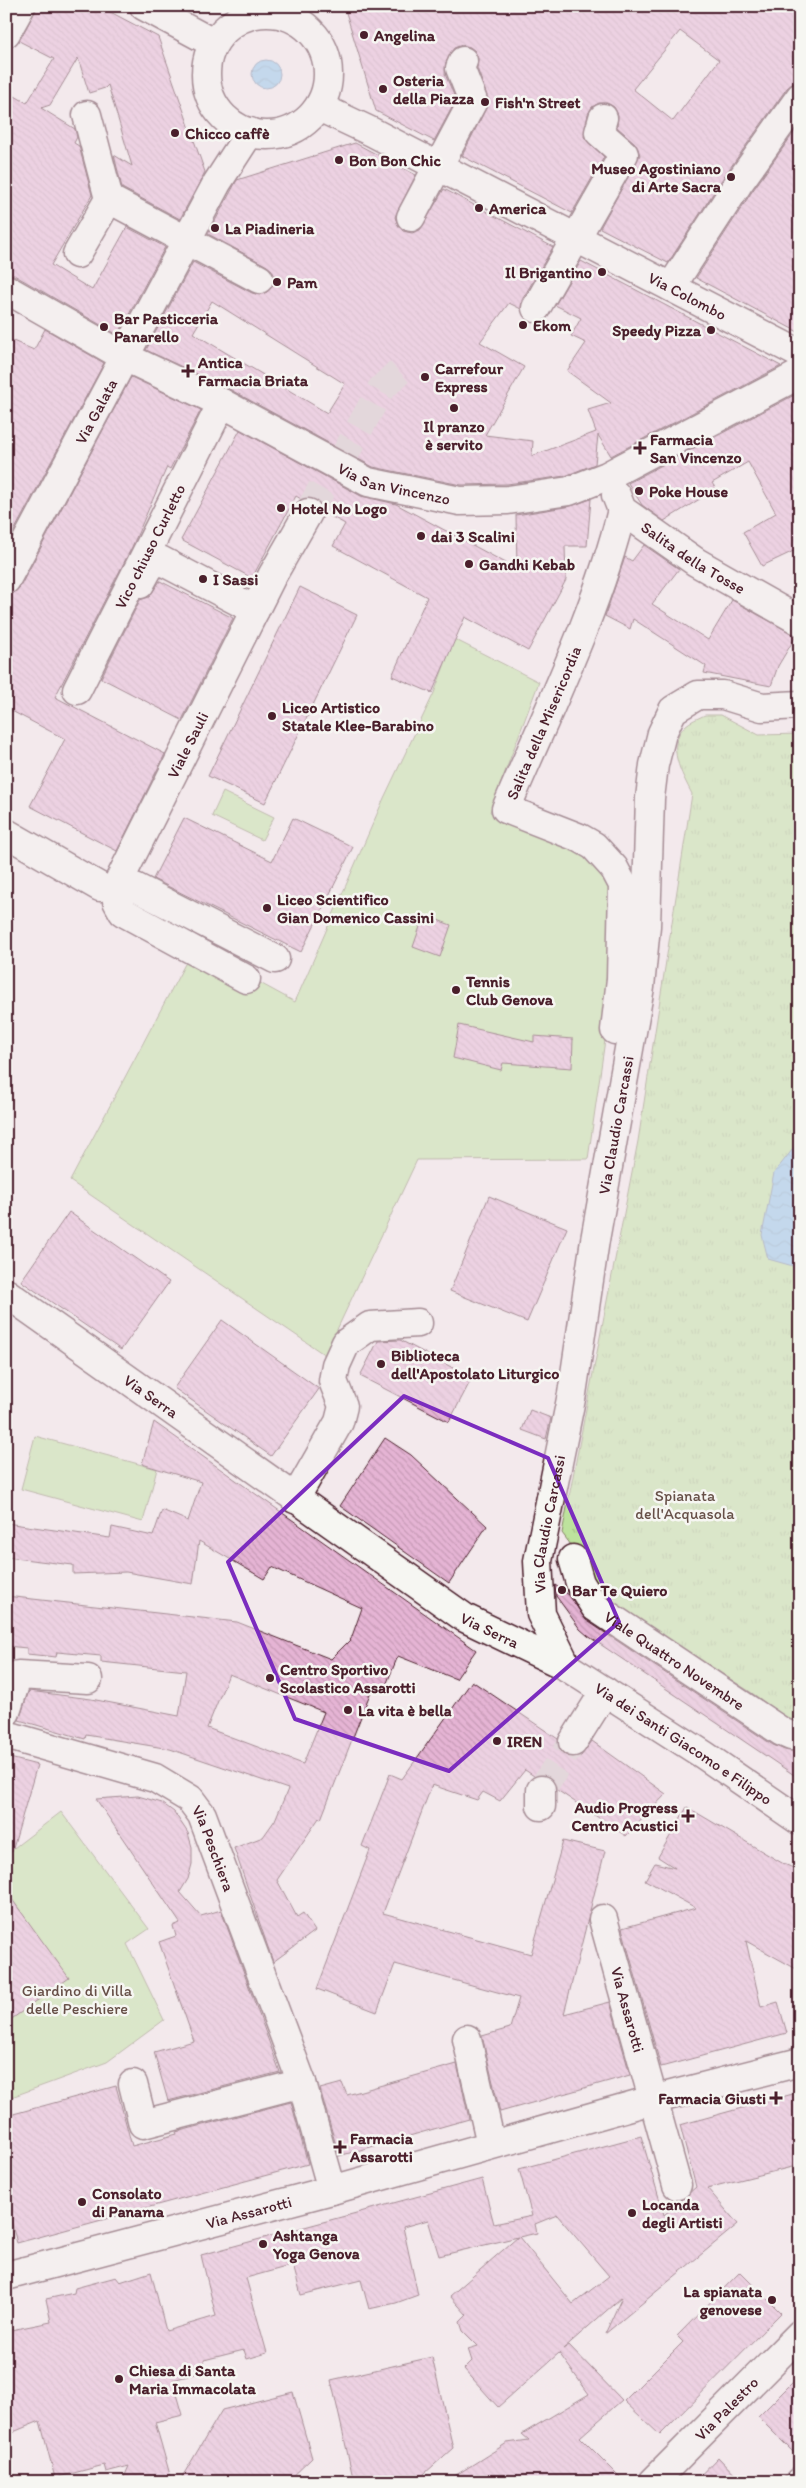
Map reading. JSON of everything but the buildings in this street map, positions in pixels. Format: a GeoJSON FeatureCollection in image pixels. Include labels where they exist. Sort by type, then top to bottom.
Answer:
{"type":"FeatureCollection","features":[{"type":"Feature","properties":{"kind":"street"},"geometry":{"type":"LineString","coordinates":[[6,32],[21,6]]}},
{"type":"Feature","properties":{"kind":"street"},"geometry":{"type":"LineString","coordinates":[[144,6],[212,43]]}},
{"type":"Feature","properties":{"kind":"street"},"geometry":{"type":"LineString","coordinates":[[303,14],[325,54],[328,72],[326,90],[319,107],[306,122],[289,132],[270,135],[250,132],[234,125],[221,113],[211,98],[207,72],[212,43],[228,25],[253,16],[303,14]]}},
{"type":"Feature","properties":{"kind":"street"},"geometry":{"type":"LineString","coordinates":[[411,216],[473,101],[460,68],[463,61]]}},
{"type":"Feature","properties":{"kind":"street"},"geometry":{"type":"LineString","coordinates":[[671,287],[738,184],[800,97]]}},
{"type":"Feature","properties":{"kind":"street","name":"Via Colombo"},"geometry":{"type":"LineString","coordinates":[[319,107],[442,159],[574,237],[800,354]]}},
{"type":"Feature","properties":{"kind":"street"},"geometry":{"type":"LineString","coordinates":[[77,254],[109,199],[87,115]]}},
{"type":"Feature","properties":{"kind":"street"},"geometry":{"type":"LineString","coordinates":[[536,308],[574,237],[585,223],[624,154],[599,132],[604,118]]}},
{"type":"Feature","properties":{"kind":"street","name":"Via Galata"},"geometry":{"type":"LineString","coordinates":[[6,580],[217,183],[250,132]]}},
{"type":"Feature","properties":{"kind":"street"},"geometry":{"type":"LineString","coordinates":[[109,199],[259,279]]}},
{"type":"Feature","properties":{"kind":"street","name":"Via San Vincenzo"},"geometry":{"type":"LineString","coordinates":[[6,289],[125,357],[222,403],[332,468],[368,482],[460,501],[508,500],[569,491],[607,476],[800,374]]}},
{"type":"Feature","properties":{"kind":"street","name":"Vico chiuso Curletto"},"geometry":{"type":"LineString","coordinates":[[78,690],[104,634],[222,403]]}},
{"type":"Feature","properties":{"kind":"street"},"geometry":{"type":"LineString","coordinates":[[607,476],[622,510]]}},
{"type":"Feature","properties":{"kind":"street","name":"Salita della Tosse"},"geometry":{"type":"LineString","coordinates":[[622,510],[696,562],[800,621]]}},
{"type":"Feature","properties":{"kind":"street","name":"Salita della Misericordia"},"geometry":{"type":"LineString","coordinates":[[613,1084],[612,1054],[621,979],[623,885],[614,868],[594,846],[580,838],[506,809],[591,609],[614,542],[622,510]]}},
{"type":"Feature","properties":{"kind":"street","name":"Viale Sauli"},"geometry":{"type":"LineString","coordinates":[[115,889],[272,576],[308,513]]}},
{"type":"Feature","properties":{"kind":"street"},"geometry":{"type":"LineString","coordinates":[[104,634],[111,637],[152,562],[156,560],[160,560],[255,610]]}},
{"type":"Feature","properties":{"kind":"street"},"geometry":{"type":"LineString","coordinates":[[249,665],[270,600],[272,576]]}},
{"type":"Feature","properties":{"kind":"street","name":"Via Claudio Carcassi"},"geometry":{"type":"LineString","coordinates":[[567,1667],[541,1614],[538,1561],[572,1394],[595,1240],[640,987],[646,926],[650,798],[654,765],[662,733],[674,710],[698,695],[723,695],[762,707],[800,705]]}},
{"type":"Feature","properties":{"kind":"street"},"geometry":{"type":"LineString","coordinates":[[6,833],[115,889],[135,887],[275,959]]}},
{"type":"Feature","properties":{"kind":"street"},"geometry":{"type":"LineString","coordinates":[[115,889],[123,912],[246,979]]}},
{"type":"Feature","properties":{"kind":"street","name":"Via Serra"},"geometry":{"type":"LineString","coordinates":[[6,1292],[465,1618],[567,1667]]}},
{"type":"Feature","properties":{"kind":"street"},"geometry":{"type":"LineString","coordinates":[[295,1499],[339,1422],[342,1406],[333,1381],[336,1365],[346,1343],[370,1326],[418,1323]]}},
{"type":"Feature","properties":{"kind":"street","name":"Viale Quattro Novembre"},"geometry":{"type":"LineString","coordinates":[[573,1559],[580,1583],[595,1607],[782,1732],[791,1736],[800,1736]]}},
{"type":"Feature","properties":{"kind":"street","name":"Via dei Santi Giacomo e Filippo"},"geometry":{"type":"LineString","coordinates":[[567,1667],[704,1755],[800,1820]]}},
{"type":"Feature","properties":{"kind":"street"},"geometry":{"type":"LineString","coordinates":[[6,1712],[18,1675],[88,1679]]}},
{"type":"Feature","properties":{"kind":"street"},"geometry":{"type":"LineString","coordinates":[[573,1742],[605,1691]]}},
{"type":"Feature","properties":{"kind":"street","name":"Via Peschiera"},"geometry":{"type":"LineString","coordinates":[[6,1735],[154,1778],[190,1799],[202,1815],[210,1832],[302,2083],[332,2190]]}},
{"type":"Feature","properties":{"kind":"street","name":"Via Assarotti"},"geometry":{"type":"LineString","coordinates":[[603,1919],[677,2185]]}},
{"type":"Feature","properties":{"kind":"street"},"geometry":{"type":"LineString","coordinates":[[467,2039],[492,2144]]}},
{"type":"Feature","properties":{"kind":"street","name":"Via Assarotti"},"geometry":{"type":"LineString","coordinates":[[652,2100],[681,2088],[800,2057]]}},
{"type":"Feature","properties":{"kind":"street","name":"Via Assarotti"},"geometry":{"type":"LineString","coordinates":[[6,2276],[332,2190],[652,2100],[800,2062]]}},
{"type":"Feature","properties":{"kind":"street"},"geometry":{"type":"LineString","coordinates":[[133,2084],[143,2124],[302,2083]]}},
{"type":"Feature","properties":{"kind":"street","name":"Via Palestro"},"geometry":{"type":"LineString","coordinates":[[654,2482],[800,2334]]}},
{"type":"Feature","properties":{"kind":"highlighted area"},"geometry":{"type":"Polygon","coordinates":[[[404,1396],[548,1458],[619,1622],[449,1771],[295,1719],[228,1562],[404,1396]]]}},
{"type":"Feature","properties":{"kind":"green space","name":"Tennis Club Genova"},"geometry":{"type":"Polygon","coordinates":[[[454,639],[539,682],[490,812],[577,843],[611,875],[614,977],[588,1159],[417,1160],[325,1355],[70,1181],[194,947],[295,1002],[384,798],[434,693],[454,639]]]}},
{"type":"Feature","properties":{"kind":"green space","name":"Spianata dell'Acquasola"},"geometry":{"type":"Polygon","coordinates":[[[705,715],[721,715],[759,735],[800,734],[800,1710],[791,1721],[749,1691],[605,1600],[586,1565],[562,1533],[638,1141],[692,794],[677,760],[676,742],[685,726],[705,715]]]}},
{"type":"Feature","properties":{"kind":"green space"},"geometry":{"type":"Polygon","coordinates":[[[223,792],[274,817],[262,840],[212,816],[223,792]]]}},
{"type":"Feature","properties":{"kind":"green space"},"geometry":{"type":"Polygon","coordinates":[[[35,1436],[157,1469],[143,1522],[21,1489],[35,1436]]]}},
{"type":"Feature","properties":{"kind":"green space","name":"Giardino di Villa delle Peschiere"},"geometry":{"type":"Polygon","coordinates":[[[61,1812],[149,1929],[127,1944],[164,2020],[107,2062],[6,2099],[6,1854],[61,1812]]]}},
{"type":"Feature","properties":{"kind":"water"},"geometry":{"type":"Polygon","coordinates":[[[266,60],[276,64],[280,74],[276,84],[266,88],[256,84],[252,74],[256,64],[266,60]]]}},
{"type":"Feature","properties":{"kind":"water"},"geometry":{"type":"Polygon","coordinates":[[[800,1140],[800,1268],[768,1259],[762,1235],[774,1173],[800,1140]]]}},
{"type":"Feature","properties":{"kind":"tunnel"},"geometry":{"type":"LineString","coordinates":[[339,465],[381,389],[406,365]]}},
{"type":"Feature","properties":{"kind":"tunnel"},"geometry":{"type":"LineString","coordinates":[[308,513],[330,474]]}},
{"type":"Feature","properties":{"kind":"tunnel"},"geometry":{"type":"LineString","coordinates":[[541,1790],[573,1742]]}},
{"type":"Feature","properties":{"kind":"place","name":"Angelina"},"geometry":{"type":"Point","coordinates":[364,35]}},
{"type":"Feature","properties":{"kind":"place","name":"Osteria della Piazza"},"geometry":{"type":"Point","coordinates":[383,89]}},
{"type":"Feature","properties":{"kind":"place","name":"Fish'n Street"},"geometry":{"type":"Point","coordinates":[485,102]}},
{"type":"Feature","properties":{"kind":"place","name":"Chicco caffè"},"geometry":{"type":"Point","coordinates":[175,133]}},
{"type":"Feature","properties":{"kind":"place","name":"Bon Bon Chic"},"geometry":{"type":"Point","coordinates":[339,160]}},
{"type":"Feature","properties":{"kind":"place","name":"Museo Agostiniano di Arte Sacra"},"geometry":{"type":"Point","coordinates":[731,177]}},
{"type":"Feature","properties":{"kind":"place","name":"America"},"geometry":{"type":"Point","coordinates":[479,208]}},
{"type":"Feature","properties":{"kind":"place","name":"La Piadineria"},"geometry":{"type":"Point","coordinates":[215,228]}},
{"type":"Feature","properties":{"kind":"place","name":"Il Brigantino"},"geometry":{"type":"Point","coordinates":[602,272]}},
{"type":"Feature","properties":{"kind":"place","name":"Pam"},"geometry":{"type":"Point","coordinates":[277,282]}},
{"type":"Feature","properties":{"kind":"place","name":"Ekom"},"geometry":{"type":"Point","coordinates":[523,325]}},
{"type":"Feature","properties":{"kind":"place","name":"Bar Pasticceria Panarello"},"geometry":{"type":"Point","coordinates":[104,327]}},
{"type":"Feature","properties":{"kind":"place","name":"Speedy Pizza"},"geometry":{"type":"Point","coordinates":[711,330]}},
{"type":"Feature","properties":{"kind":"place","name":"Antica Farmacia Briata"},"geometry":{"type":"Point","coordinates":[188,371]}},
{"type":"Feature","properties":{"kind":"place","name":"Carrefour Express"},"geometry":{"type":"Point","coordinates":[425,377]}},
{"type":"Feature","properties":{"kind":"place","name":"Il pranzo è servito"},"geometry":{"type":"Point","coordinates":[454,408]}},
{"type":"Feature","properties":{"kind":"place","name":"Farmacia San Vincenzo"},"geometry":{"type":"Point","coordinates":[640,448]}},
{"type":"Feature","properties":{"kind":"place","name":"Poke House"},"geometry":{"type":"Point","coordinates":[639,491]}},
{"type":"Feature","properties":{"kind":"place","name":"Hotel No Logo"},"geometry":{"type":"Point","coordinates":[281,508]}},
{"type":"Feature","properties":{"kind":"place","name":"dai 3 Scalini"},"geometry":{"type":"Point","coordinates":[421,536]}},
{"type":"Feature","properties":{"kind":"place","name":"Gandhi Kebab"},"geometry":{"type":"Point","coordinates":[469,564]}},
{"type":"Feature","properties":{"kind":"place","name":"I Sassi"},"geometry":{"type":"Point","coordinates":[203,579]}},
{"type":"Feature","properties":{"kind":"place","name":"Liceo Artistico Statale Klee-Barabino"},"geometry":{"type":"Point","coordinates":[272,716]}},
{"type":"Feature","properties":{"kind":"place","name":"Liceo Scientifico Gian Domenico Cassini"},"geometry":{"type":"Point","coordinates":[267,908]}},
{"type":"Feature","properties":{"kind":"place","name":"Tennis Club Genova"},"geometry":{"type":"Point","coordinates":[456,990]}},
{"type":"Feature","properties":{"kind":"place","name":"Biblioteca dell'Apostolato Liturgico"},"geometry":{"type":"Point","coordinates":[381,1364]}},
{"type":"Feature","properties":{"kind":"place","name":"Bar Te Quiero"},"geometry":{"type":"Point","coordinates":[562,1590]}},
{"type":"Feature","properties":{"kind":"place","name":"Centro Sportivo Scolastico Assarotti"},"geometry":{"type":"Point","coordinates":[270,1678]}},
{"type":"Feature","properties":{"kind":"place","name":"La vita è bella"},"geometry":{"type":"Point","coordinates":[348,1710]}},
{"type":"Feature","properties":{"kind":"place","name":"IREN"},"geometry":{"type":"Point","coordinates":[497,1741]}},
{"type":"Feature","properties":{"kind":"place","name":"Audio Progress Centro Acustici"},"geometry":{"type":"Point","coordinates":[688,1816]}},
{"type":"Feature","properties":{"kind":"place","name":"Farmacia Giusti"},"geometry":{"type":"Point","coordinates":[776,2098]}},
{"type":"Feature","properties":{"kind":"place","name":"Farmacia Assarotti"},"geometry":{"type":"Point","coordinates":[340,2147]}},
{"type":"Feature","properties":{"kind":"place","name":"Consolato di Panama"},"geometry":{"type":"Point","coordinates":[82,2202]}},
{"type":"Feature","properties":{"kind":"place","name":"Locanda degli Artisti"},"geometry":{"type":"Point","coordinates":[632,2213]}},
{"type":"Feature","properties":{"kind":"place","name":"Ashtanga Yoga Genova"},"geometry":{"type":"Point","coordinates":[263,2244]}},
{"type":"Feature","properties":{"kind":"place","name":"La spianata genovese"},"geometry":{"type":"Point","coordinates":[772,2300]}},
{"type":"Feature","properties":{"kind":"place","name":"Chiesa di Santa Maria Immacolata"},"geometry":{"type":"Point","coordinates":[119,2379]}}]}
